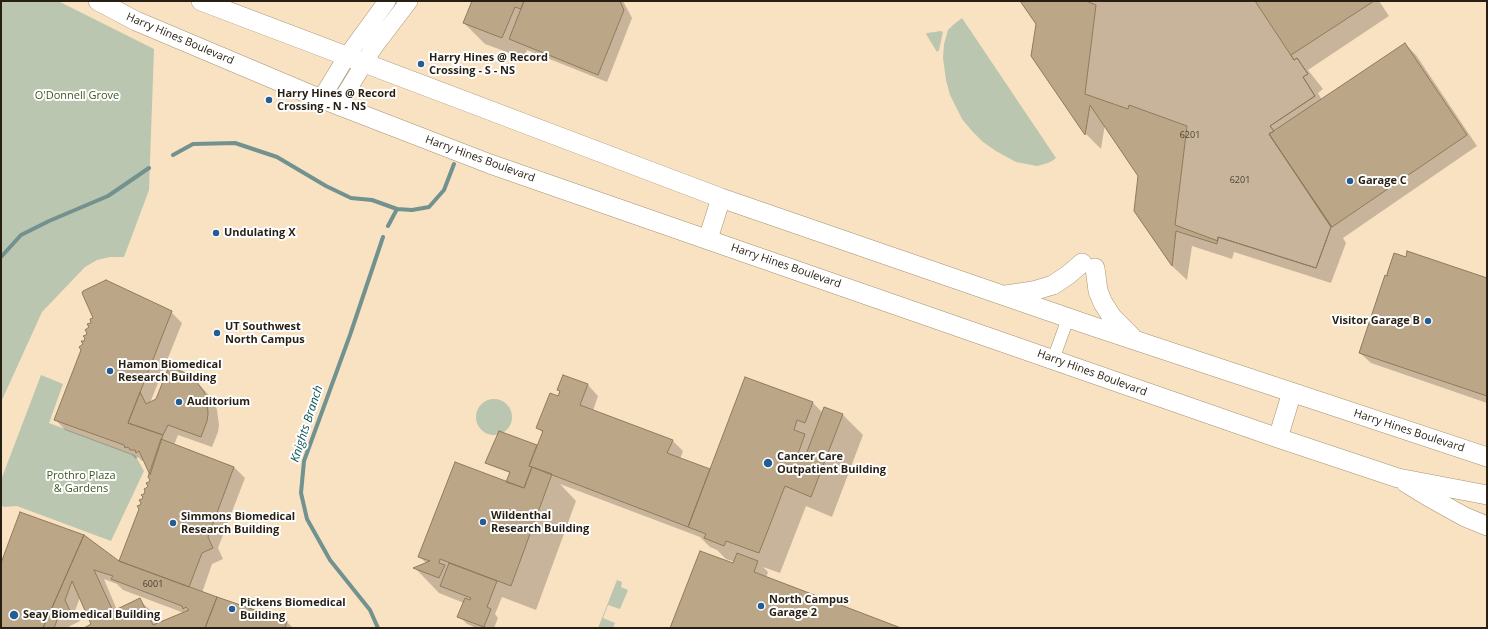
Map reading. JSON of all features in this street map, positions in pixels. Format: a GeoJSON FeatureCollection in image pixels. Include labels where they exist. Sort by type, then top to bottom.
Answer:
{"type":"FeatureCollection","features":[{"type":"Feature","properties":{"kind":"main road"},"geometry":{"type":"LineString","coordinates":[[82,1],[136,21]]}},
{"type":"Feature","properties":{"kind":"main road","name":"Harry Hines Boulevard"},"geometry":{"type":"LineString","coordinates":[[98,1],[136,21],[321,99],[490,164],[1278,438],[1398,478],[1487,495]]}},
{"type":"Feature","properties":{"kind":"main road","name":"Harry Hines Boulevard"},"geometry":{"type":"LineString","coordinates":[[201,1],[721,198],[1068,318],[1487,457]]}},
{"type":"Feature","properties":{"kind":"main road"},"geometry":{"type":"LineString","coordinates":[[708,239],[721,198]]}},
{"type":"Feature","properties":{"kind":"main road"},"geometry":{"type":"LineString","coordinates":[[1004,296],[1033,291],[1053,285],[1068,275],[1088,265],[1097,284],[1103,303],[1112,317],[1134,340]]}},
{"type":"Feature","properties":{"kind":"main road"},"geometry":{"type":"LineString","coordinates":[[1278,438],[1292,392]]}},
{"type":"Feature","properties":{"kind":"main road"},"geometry":{"type":"LineString","coordinates":[[1398,478],[1428,497],[1465,517],[1487,526]]}},
{"type":"Feature","properties":{"kind":"street"},"geometry":{"type":"LineString","coordinates":[[338,106],[355,59],[387,1]]}},
{"type":"Feature","properties":{"kind":"street"},"geometry":{"type":"LineString","coordinates":[[321,99],[355,59],[388,28],[409,1]]}},
{"type":"Feature","properties":{"kind":"street"},"geometry":{"type":"LineString","coordinates":[[1053,360],[1068,318]]}},
{"type":"Feature","properties":{"kind":"green space","name":"O'Donnell Grove"},"geometry":{"type":"Polygon","coordinates":[[[1,1],[58,1],[154,49],[149,190],[124,257],[110,257],[97,260],[85,267],[42,312],[1,402],[1,1]]]}},
{"type":"Feature","properties":{"kind":"green space"},"geometry":{"type":"Polygon","coordinates":[[[962,18],[1056,158],[1052,161],[1037,166],[1016,162],[983,142],[962,119],[950,95],[943,58],[944,44],[948,30],[962,18]]]}},
{"type":"Feature","properties":{"kind":"green space"},"geometry":{"type":"Polygon","coordinates":[[[941,31],[943,32],[939,50],[937,52],[926,34],[941,31]]]}},
{"type":"Feature","properties":{"kind":"green space","name":"Prothro Plaza & Gardens"},"geometry":{"type":"Polygon","coordinates":[[[41,375],[63,384],[49,423],[135,455],[144,471],[111,541],[17,506],[3,507],[1,502],[1,480],[41,375]]]}},
{"type":"Feature","properties":{"kind":"green space"},"geometry":{"type":"Polygon","coordinates":[[[498,399],[507,404],[511,410],[511,424],[507,430],[498,435],[490,435],[481,430],[477,424],[476,413],[481,404],[487,400],[498,399]]]}},
{"type":"Feature","properties":{"kind":"green space"},"geometry":{"type":"Polygon","coordinates":[[[617,580],[622,582],[621,587],[628,590],[620,609],[608,605],[603,618],[615,623],[613,628],[598,628],[617,580]]]}},
{"type":"Feature","properties":{"kind":"building"},"geometry":{"type":"Polygon","coordinates":[[[472,1],[524,1],[521,9],[515,7],[502,38],[463,23],[472,1]]]}},
{"type":"Feature","properties":{"kind":"building"},"geometry":{"type":"Polygon","coordinates":[[[524,1],[620,1],[624,10],[598,75],[509,39],[524,1]]]}},
{"type":"Feature","properties":{"kind":"building"},"geometry":{"type":"Polygon","coordinates":[[[1020,1],[1374,1],[1291,55],[1294,60],[1297,58],[1308,74],[1303,77],[1315,96],[1270,126],[1274,131],[1269,134],[1331,227],[1316,268],[1218,237],[1217,244],[1176,231],[1172,266],[1134,211],[1138,176],[1090,105],[1085,135],[1031,56],[1036,24],[1020,1]]]}},
{"type":"Feature","properties":{"kind":"building"},"geometry":{"type":"Polygon","coordinates":[[[1086,1],[1255,1],[1294,60],[1297,58],[1308,74],[1303,77],[1315,96],[1270,126],[1274,131],[1269,134],[1331,227],[1316,268],[1218,237],[1218,241],[1175,225],[1187,126],[1129,105],[1128,109],[1085,94],[1096,5],[1086,1]]]}},
{"type":"Feature","properties":{"kind":"building","name":"Garage C"},"geometry":{"type":"Polygon","coordinates":[[[1405,43],[1467,135],[1332,227],[1269,134],[1405,43]]]}},
{"type":"Feature","properties":{"kind":"building","name":"Visitor Garage B"},"geometry":{"type":"Polygon","coordinates":[[[1407,251],[1487,278],[1487,396],[1359,353],[1385,275],[1388,276],[1387,274],[1394,253],[1406,257],[1407,251]]]}},
{"type":"Feature","properties":{"kind":"building","name":"Hamon Biomedical Research Building"},"geometry":{"type":"Polygon","coordinates":[[[106,280],[172,311],[128,423],[163,435],[150,475],[139,451],[136,453],[135,450],[130,450],[127,447],[125,448],[124,445],[54,420],[81,350],[79,347],[83,344],[81,341],[84,341],[85,338],[83,336],[87,333],[85,330],[89,327],[87,324],[91,323],[90,319],[93,318],[82,293],[83,291],[106,280]]]}},
{"type":"Feature","properties":{"kind":"building","name":"Auditorium"},"geometry":{"type":"Polygon","coordinates":[[[169,366],[188,374],[196,381],[204,392],[207,399],[208,414],[201,437],[168,425],[163,435],[128,423],[140,392],[146,404],[156,399],[169,366]]]}},
{"type":"Feature","properties":{"kind":"building"},"geometry":{"type":"Polygon","coordinates":[[[563,375],[588,384],[580,405],[673,440],[667,453],[710,469],[688,527],[529,466],[543,431],[536,428],[550,393],[558,396],[560,391],[557,390],[563,375]]]}},
{"type":"Feature","properties":{"kind":"building","name":"Cancer Care Outpatient Building"},"geometry":{"type":"Polygon","coordinates":[[[745,377],[813,402],[805,423],[797,420],[794,430],[805,434],[798,454],[805,457],[824,407],[843,414],[811,497],[785,486],[759,553],[726,541],[724,546],[704,538],[706,534],[688,527],[745,377]]]}},
{"type":"Feature","properties":{"kind":"building"},"geometry":{"type":"Polygon","coordinates":[[[499,431],[537,445],[529,466],[532,467],[524,488],[506,482],[510,472],[485,463],[499,431]]]}},
{"type":"Feature","properties":{"kind":"building","name":"Simmons Biomedical Research Building"},"geometry":{"type":"Polygon","coordinates":[[[161,439],[234,467],[208,537],[213,548],[202,553],[189,587],[119,561],[139,509],[137,506],[141,503],[139,500],[142,499],[143,497],[141,495],[144,494],[144,489],[148,486],[146,483],[150,480],[148,477],[161,439]]]}},
{"type":"Feature","properties":{"kind":"building","name":"Wildenthal Research Building"},"geometry":{"type":"Polygon","coordinates":[[[455,462],[524,488],[532,467],[552,474],[511,586],[440,559],[439,563],[445,565],[439,578],[413,568],[430,561],[418,557],[455,462]]]}},
{"type":"Feature","properties":{"kind":"building"},"geometry":{"type":"Polygon","coordinates":[[[20,512],[84,535],[43,628],[1,628],[1,563],[20,512]]]}},
{"type":"Feature","properties":{"kind":"building"},"geometry":{"type":"Polygon","coordinates":[[[84,535],[119,561],[217,597],[205,628],[84,628],[91,624],[72,581],[65,600],[70,611],[59,615],[54,628],[43,628],[84,535]],[[94,570],[113,611],[140,598],[153,625],[189,610],[186,607],[183,609],[182,606],[111,579],[113,576],[94,570]]]}},
{"type":"Feature","properties":{"kind":"building","name":"North Campus Garage 2"},"geometry":{"type":"Polygon","coordinates":[[[700,551],[733,563],[737,553],[758,561],[754,572],[901,628],[670,628],[700,551]]]}},
{"type":"Feature","properties":{"kind":"building"},"geometry":{"type":"Polygon","coordinates":[[[449,563],[497,581],[487,607],[491,609],[484,627],[457,617],[465,598],[470,600],[471,598],[440,586],[449,563]]]}},
{"type":"Feature","properties":{"kind":"building","name":"Pickens Biomedical Building"},"geometry":{"type":"Polygon","coordinates":[[[217,597],[287,621],[285,628],[205,628],[217,597]]]}},
{"type":"Feature","properties":{"kind":"waterway"},"geometry":{"type":"LineString","coordinates":[[173,155],[193,144],[235,143],[277,157],[326,186],[351,198],[372,200],[397,209]]}},
{"type":"Feature","properties":{"kind":"waterway","name":"Knights Branch"},"geometry":{"type":"LineString","coordinates":[[388,226],[397,209],[412,210],[429,207],[444,190],[454,164]]}},
{"type":"Feature","properties":{"kind":"waterway"},"geometry":{"type":"LineString","coordinates":[[1,257],[21,235],[49,221],[108,196],[149,168]]}},
{"type":"Feature","properties":{"kind":"waterway","name":"Knights Branch"},"geometry":{"type":"LineString","coordinates":[[378,628],[370,610],[330,560],[307,519],[301,493],[304,461],[350,335],[383,237]]}},
{"type":"Feature","properties":{"kind":"place","name":"Harry Hines @ Record Crossing - S - NS"},"geometry":{"type":"Point","coordinates":[421,64]}},
{"type":"Feature","properties":{"kind":"place","name":"Harry Hines @ Record Crossing - N - NS"},"geometry":{"type":"Point","coordinates":[269,100]}},
{"type":"Feature","properties":{"kind":"place","name":"Garage C"},"geometry":{"type":"Point","coordinates":[1350,181]}},
{"type":"Feature","properties":{"kind":"place","name":"Undulating X"},"geometry":{"type":"Point","coordinates":[216,233]}},
{"type":"Feature","properties":{"kind":"place","name":"Visitor Garage B"},"geometry":{"type":"Point","coordinates":[1428,321]}},
{"type":"Feature","properties":{"kind":"place","name":"UT Southwest North Campus"},"geometry":{"type":"Point","coordinates":[217,333]}},
{"type":"Feature","properties":{"kind":"place","name":"Hamon Biomedical Research Building"},"geometry":{"type":"Point","coordinates":[110,371]}},
{"type":"Feature","properties":{"kind":"place","name":"Auditorium"},"geometry":{"type":"Point","coordinates":[179,402]}},
{"type":"Feature","properties":{"kind":"place","name":"Cancer Care Outpatient Building"},"geometry":{"type":"Point","coordinates":[768,463]}},
{"type":"Feature","properties":{"kind":"place","name":"Wildenthal Research Building"},"geometry":{"type":"Point","coordinates":[483,522]}},
{"type":"Feature","properties":{"kind":"place","name":"Simmons Biomedical Research Building"},"geometry":{"type":"Point","coordinates":[173,523]}},
{"type":"Feature","properties":{"kind":"place","name":"North Campus Garage 2"},"geometry":{"type":"Point","coordinates":[761,606]}},
{"type":"Feature","properties":{"kind":"place","name":"Pickens Biomedical Building"},"geometry":{"type":"Point","coordinates":[232,609]}},
{"type":"Feature","properties":{"kind":"place","name":"Seay Biomedical Building"},"geometry":{"type":"Point","coordinates":[14,615]}}]}
